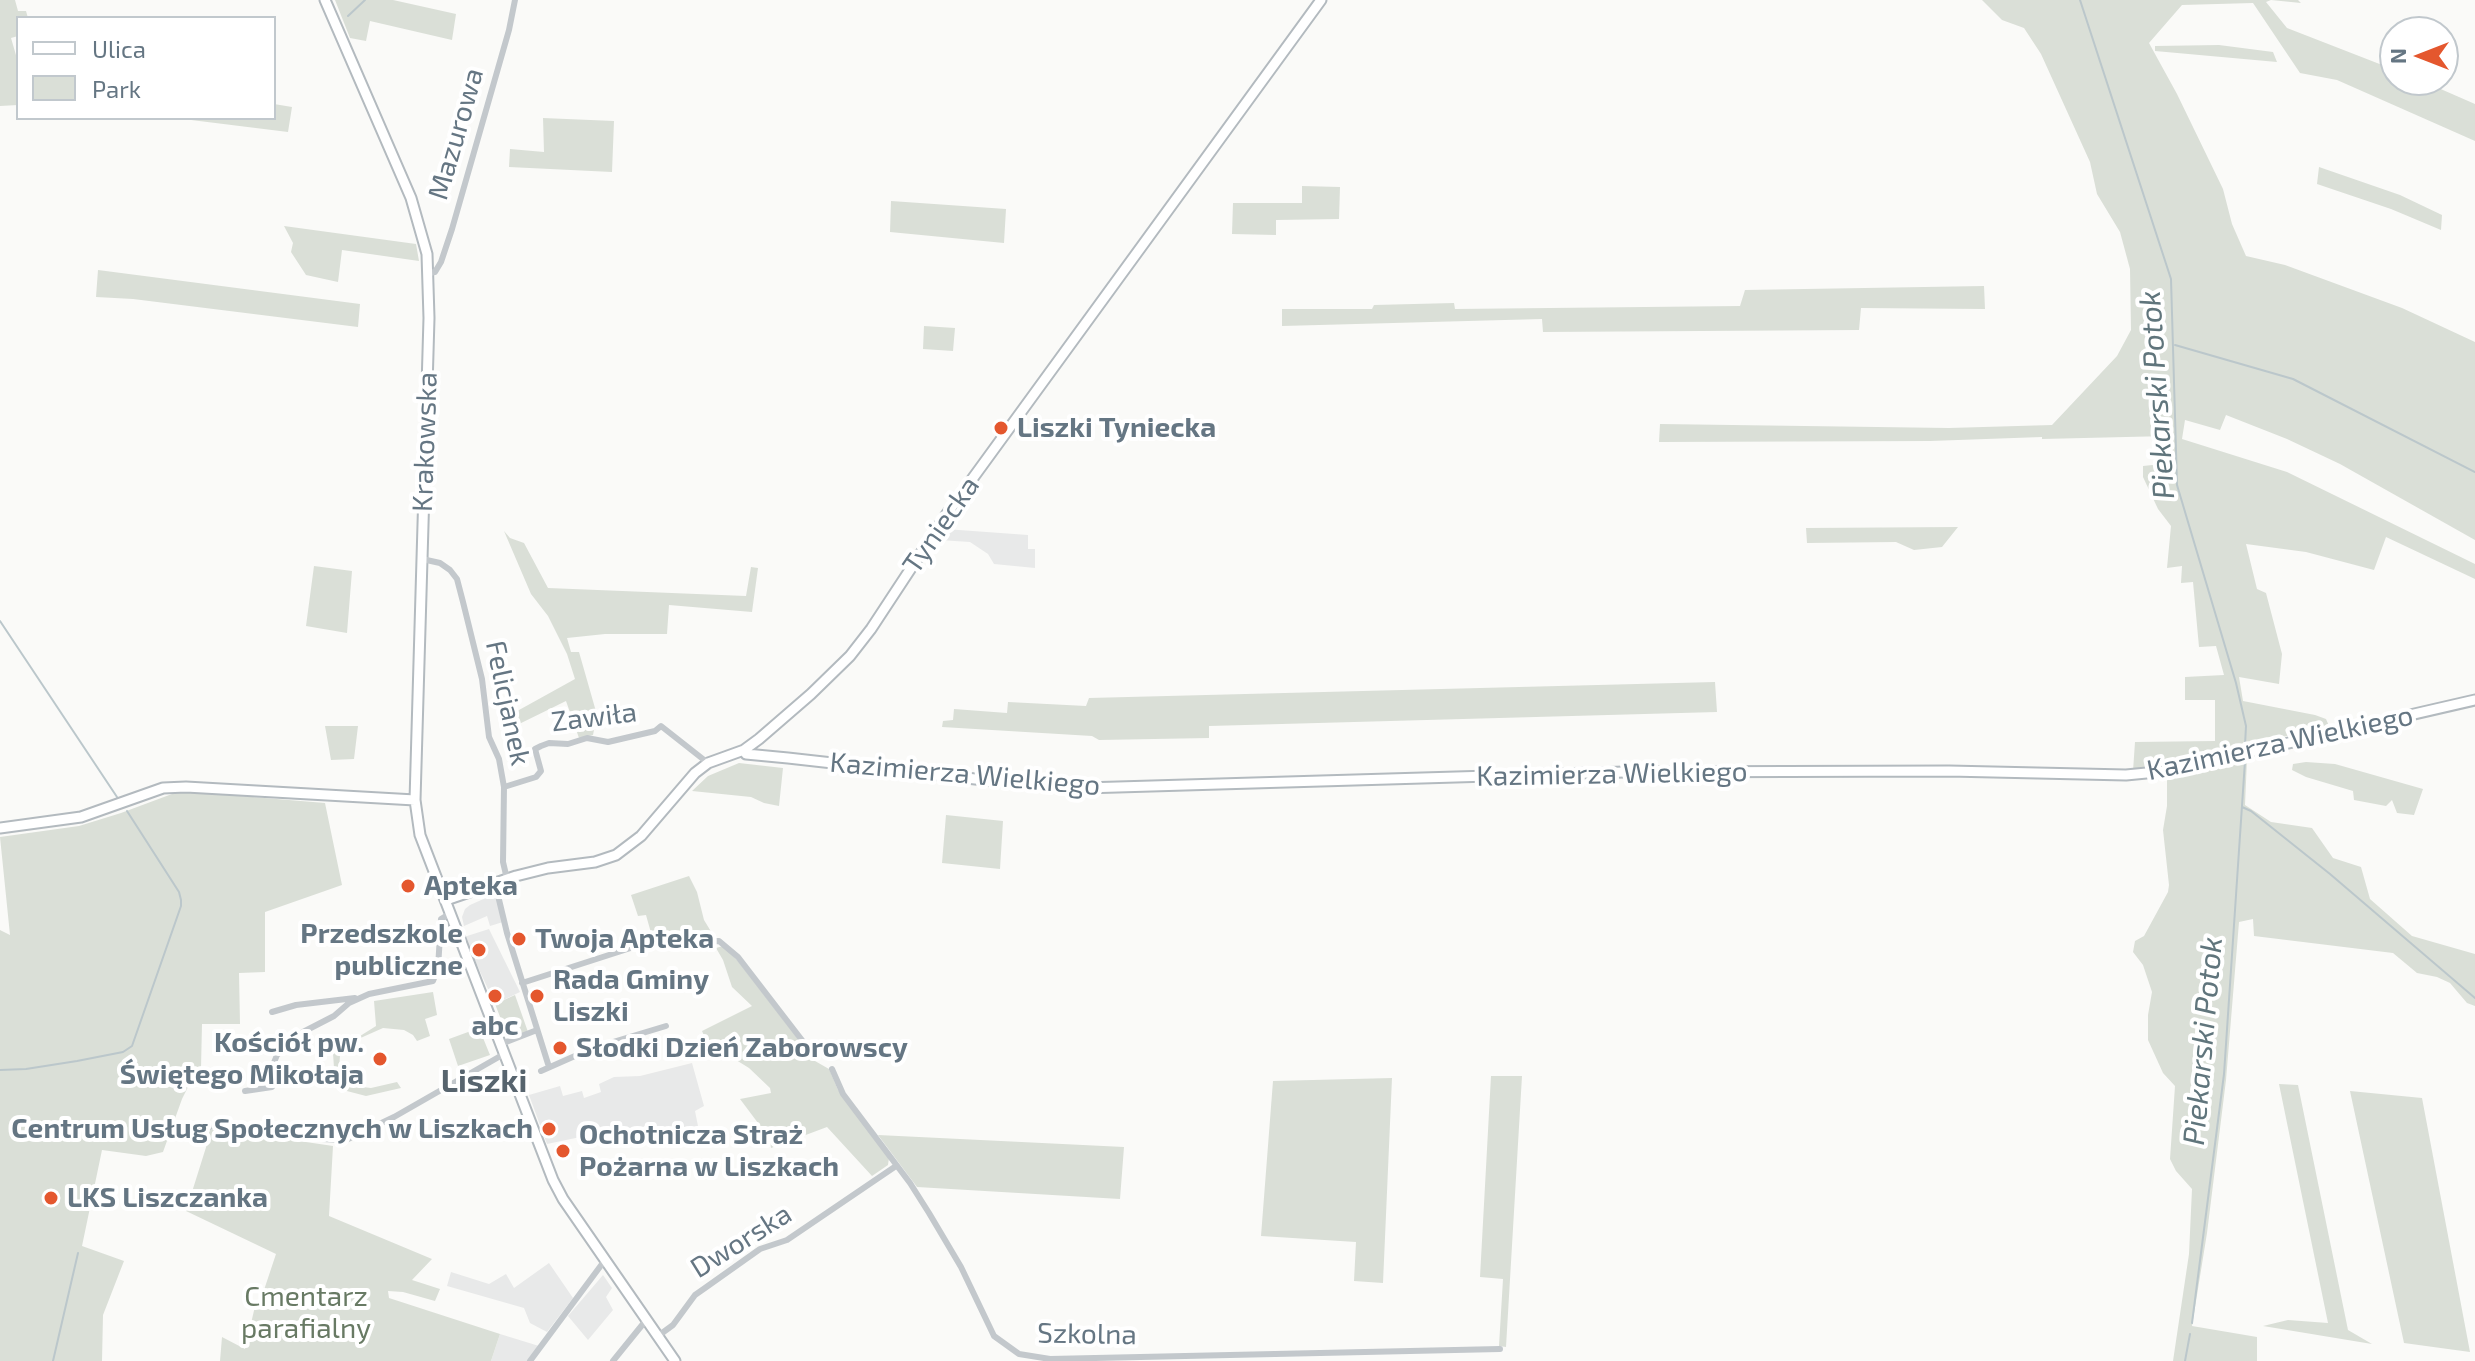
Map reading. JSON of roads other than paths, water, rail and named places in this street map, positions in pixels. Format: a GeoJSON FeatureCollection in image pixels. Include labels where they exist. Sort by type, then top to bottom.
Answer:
{"type":"FeatureCollection","features":[{"type":"Feature","properties":{"kind":"street","name":"Krakowska"},"geometry":{"type":"LineString","coordinates":[[325,0],[411,198],[424,241],[429,273],[415,800],[420,835],[553,1180],[675,1361]]}},
{"type":"Feature","properties":{"kind":"street","name":"Mazurowa"},"geometry":{"type":"LineString","coordinates":[[429,273],[435,272],[441,262],[452,229],[515,0]]}},
{"type":"Feature","properties":{"kind":"street","name":"Tyniecka"},"geometry":{"type":"LineString","coordinates":[[446,900],[548,868],[595,862],[616,855],[641,836],[695,773],[708,763],[744,750],[811,694],[855,649],[946,515],[1321,0]]}},
{"type":"Feature","properties":{"kind":"street","name":"Felicjanek"},"geometry":{"type":"LineString","coordinates":[[422,559],[440,563],[457,579],[482,679],[489,737],[499,759],[504,787],[503,862],[507,879]]}},
{"type":"Feature","properties":{"kind":"street","name":"Kazimierza Wielkiego"},"geometry":{"type":"LineString","coordinates":[[744,750],[746,754],[1084,788],[1625,772],[1949,771],[2135,775],[2167,771],[2475,700]]}},
{"type":"Feature","properties":{"kind":"street","name":"Zawiła"},"geometry":{"type":"LineString","coordinates":[[504,787],[536,777],[541,771],[535,749],[549,743],[568,744],[587,738],[608,742],[655,731],[661,726],[708,763]]}},
{"type":"Feature","properties":{"kind":"street"},"geometry":{"type":"LineString","coordinates":[[0,828],[81,817],[163,788],[415,800]]}},
{"type":"Feature","properties":{"kind":"street"},"geometry":{"type":"LineString","coordinates":[[495,883],[549,1067]]}},
{"type":"Feature","properties":{"kind":"street"},"geometry":{"type":"LineString","coordinates":[[272,1012],[433,981],[438,968],[441,919],[451,913]]}},
{"type":"Feature","properties":{"kind":"street"},"geometry":{"type":"LineString","coordinates":[[522,983],[643,944],[719,941],[738,957],[808,1048]]}},
{"type":"Feature","properties":{"kind":"street"},"geometry":{"type":"LineString","coordinates":[[245,1091],[272,1087],[275,1083],[273,1065],[277,1055],[303,1032],[334,1016],[359,997]]}},
{"type":"Feature","properties":{"kind":"street"},"geometry":{"type":"LineString","coordinates":[[541,1071],[593,1048],[666,1026]]}},
{"type":"Feature","properties":{"kind":"street"},"geometry":{"type":"LineString","coordinates":[[186,1131],[220,1125],[297,1138],[346,1140],[394,1117],[537,1030]]}},
{"type":"Feature","properties":{"kind":"street","name":"Szkolna"},"geometry":{"type":"LineString","coordinates":[[832,1069],[843,1094],[910,1183],[961,1267],[994,1336],[1019,1354],[1050,1359],[1500,1349]]}},
{"type":"Feature","properties":{"kind":"street","name":"Dworska"},"geometry":{"type":"LineString","coordinates":[[658,1336],[673,1325],[695,1295],[760,1249],[787,1240],[896,1166]]}},
{"type":"Feature","properties":{"kind":"street"},"geometry":{"type":"LineString","coordinates":[[530,1361],[605,1260]]}},
{"type":"Feature","properties":{"kind":"street"},"geometry":{"type":"LineString","coordinates":[[613,1361],[647,1319]]}},
{"type":"Feature","properties":{"kind":"waterway"},"geometry":{"type":"LineString","coordinates":[[348,16],[365,0]]}},
{"type":"Feature","properties":{"kind":"waterway","name":"Piekarski Potok"},"geometry":{"type":"LineString","coordinates":[[2080,0],[2171,279],[2177,485],[2236,683],[2246,726],[2245,745]]}},
{"type":"Feature","properties":{"kind":"waterway"},"geometry":{"type":"LineString","coordinates":[[2175,345],[2293,379],[2475,472]]}},
{"type":"Feature","properties":{"kind":"waterway"},"geometry":{"type":"LineString","coordinates":[[0,621],[117,797]]}},
{"type":"Feature","properties":{"kind":"waterway","name":"Piekarski Potok"},"geometry":{"type":"LineString","coordinates":[[2192,1323],[2224,1074],[2245,761]]}},
{"type":"Feature","properties":{"kind":"waterway"},"geometry":{"type":"LineString","coordinates":[[2242,807],[2330,874],[2475,998]]}},
{"type":"Feature","properties":{"kind":"waterway"},"geometry":{"type":"LineString","coordinates":[[0,1070],[77,1061],[123,1052],[132,1046],[181,900],[179,892],[127,811]]}},
{"type":"Feature","properties":{"kind":"waterway"},"geometry":{"type":"LineString","coordinates":[[53,1361],[78,1253]]}},
{"type":"Feature","properties":{"kind":"waterway","name":"Piekarski Potok"},"geometry":{"type":"LineString","coordinates":[[2185,1361],[2190,1334]]}},
{"type":"Feature","properties":{"kind":"place","name":"Liszki Tyniecka"},"geometry":{"type":"Point","coordinates":[1001,428]}},
{"type":"Feature","properties":{"kind":"place","name":"Apteka"},"geometry":{"type":"Point","coordinates":[408,886]}},
{"type":"Feature","properties":{"kind":"place","name":"Twoja Apteka"},"geometry":{"type":"Point","coordinates":[519,939]}},
{"type":"Feature","properties":{"kind":"place","name":"Przedszkole publiczne"},"geometry":{"type":"Point","coordinates":[479,950]}},
{"type":"Feature","properties":{"kind":"place","name":"abc"},"geometry":{"type":"Point","coordinates":[495,996]}},
{"type":"Feature","properties":{"kind":"place","name":"Rada Gminy Liszki"},"geometry":{"type":"Point","coordinates":[537,996]}},
{"type":"Feature","properties":{"kind":"place","name":"Słodki Dzień Zaborowscy"},"geometry":{"type":"Point","coordinates":[560,1048]}},
{"type":"Feature","properties":{"kind":"place","name":"Kościół pw. Świętego Mikołaja"},"geometry":{"type":"Point","coordinates":[380,1059]}},
{"type":"Feature","properties":{"kind":"place","name":"Centrum Usług Społecznych w Liszkach"},"geometry":{"type":"Point","coordinates":[549,1129]}},
{"type":"Feature","properties":{"kind":"place","name":"Ochotnicza Straż Pożarna w Liszkach"},"geometry":{"type":"Point","coordinates":[563,1151]}},
{"type":"Feature","properties":{"kind":"place","name":"LKS Liszczanka"},"geometry":{"type":"Point","coordinates":[51,1198]}},
{"type":"Feature","properties":{"kind":"district","name":"Liszki"},"geometry":{"type":"Point","coordinates":[484,1081]}},
{"type":"Feature","properties":{"kind":"park label","name":"Cmentarz parafialny"},"geometry":{"type":"Point","coordinates":[306,1313]}}]}
